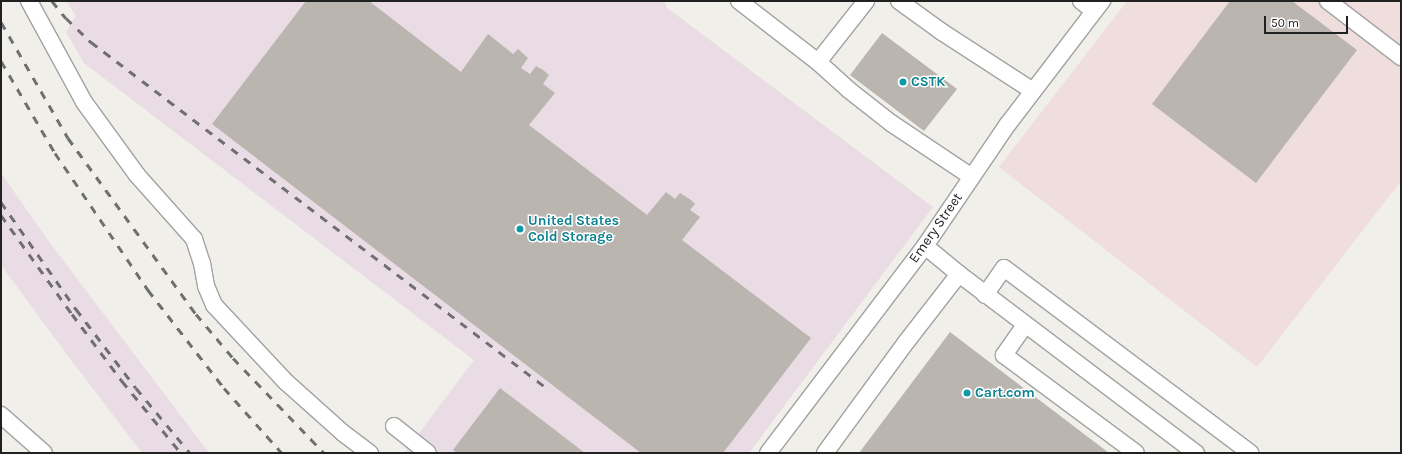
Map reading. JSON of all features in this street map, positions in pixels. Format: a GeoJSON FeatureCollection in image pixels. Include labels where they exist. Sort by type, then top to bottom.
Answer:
{"type":"FeatureCollection","features":[{"type":"Feature","properties":{"kind":"street"},"geometry":{"type":"LineString","coordinates":[[29,1],[84,102],[137,175],[194,239],[202,263],[206,286],[214,305],[286,382],[343,433],[370,453]]}},
{"type":"Feature","properties":{"kind":"street"},"geometry":{"type":"LineString","coordinates":[[739,1],[818,62],[849,90],[891,123],[972,177]]}},
{"type":"Feature","properties":{"kind":"street"},"geometry":{"type":"LineString","coordinates":[[818,62],[866,1]]}},
{"type":"Feature","properties":{"kind":"street"},"geometry":{"type":"LineString","coordinates":[[899,1],[942,32],[1033,91]]}},
{"type":"Feature","properties":{"kind":"street"},"geometry":{"type":"LineString","coordinates":[[1081,1],[1098,6]]}},
{"type":"Feature","properties":{"kind":"street"},"geometry":{"type":"LineString","coordinates":[[1328,1],[1401,57]]}},
{"type":"Feature","properties":{"kind":"street","name":"Emery Street"},"geometry":{"type":"LineString","coordinates":[[768,453],[925,246],[1008,124],[1098,6]]}},
{"type":"Feature","properties":{"kind":"street"},"geometry":{"type":"LineString","coordinates":[[925,246],[985,295],[1196,453]]}},
{"type":"Feature","properties":{"kind":"street"},"geometry":{"type":"LineString","coordinates":[[985,295],[1004,268],[1250,453]]}},
{"type":"Feature","properties":{"kind":"street"},"geometry":{"type":"LineString","coordinates":[[825,453],[958,274]]}},
{"type":"Feature","properties":{"kind":"street"},"geometry":{"type":"LineString","coordinates":[[1025,324],[1004,355],[1136,453]]}},
{"type":"Feature","properties":{"kind":"street"},"geometry":{"type":"LineString","coordinates":[[1,415],[44,453]]}},
{"type":"Feature","properties":{"kind":"street"},"geometry":{"type":"LineString","coordinates":[[394,426],[428,453]]}},
{"type":"Feature","properties":{"kind":"shaded area"},"geometry":{"type":"Polygon","coordinates":[[[66,1],[665,1],[666,7],[933,207],[749,453],[404,453],[474,360],[84,63],[66,32],[76,16],[66,1]]]}},
{"type":"Feature","properties":{"kind":"shaded area"},"geometry":{"type":"Polygon","coordinates":[[[1127,1],[1401,1],[1401,181],[1257,367],[999,167],[1127,1]]]}},
{"type":"Feature","properties":{"kind":"shaded area"},"geometry":{"type":"Polygon","coordinates":[[[1,173],[50,243],[209,453],[142,453],[65,352],[1,265],[1,173]]]}},
{"type":"Feature","properties":{"kind":"building","name":"United States Cold Storage"},"geometry":{"type":"Polygon","coordinates":[[[306,1],[369,1],[461,72],[488,34],[513,54],[518,49],[528,58],[521,68],[530,74],[536,66],[543,70],[549,75],[543,84],[555,93],[529,125],[647,215],[666,192],[675,199],[680,193],[695,204],[690,210],[700,217],[682,240],[811,338],[723,453],[641,453],[212,124],[306,1]]]}},
{"type":"Feature","properties":{"kind":"building"},"geometry":{"type":"Polygon","coordinates":[[[1230,1],[1292,1],[1357,50],[1256,183],[1152,104],[1230,1]]]}},
{"type":"Feature","properties":{"kind":"building","name":"CSTK"},"geometry":{"type":"Polygon","coordinates":[[[882,33],[957,89],[924,131],[850,75],[882,33]]]}},
{"type":"Feature","properties":{"kind":"building","name":"Cart.com"},"geometry":{"type":"Polygon","coordinates":[[[950,332],[1109,453],[859,453],[950,332]]]}},
{"type":"Feature","properties":{"kind":"building"},"geometry":{"type":"Polygon","coordinates":[[[500,388],[585,453],[457,453],[453,450],[500,388]]]}},
{"type":"Feature","properties":{"kind":"railway"},"geometry":{"type":"LineString","coordinates":[[52,1],[66,18],[91,42],[544,386]]}},
{"type":"Feature","properties":{"kind":"railway"},"geometry":{"type":"LineString","coordinates":[[1,22],[68,138],[196,314],[233,358],[324,453]]}},
{"type":"Feature","properties":{"kind":"railway"},"geometry":{"type":"LineString","coordinates":[[1,61],[55,153],[148,290],[224,388],[282,453]]}},
{"type":"Feature","properties":{"kind":"railway"},"geometry":{"type":"LineString","coordinates":[[1,202],[76,309],[136,388],[190,453]]}},
{"type":"Feature","properties":{"kind":"railway"},"geometry":{"type":"LineString","coordinates":[[1,215],[122,381],[181,453]]}},
{"type":"Feature","properties":{"kind":"place","name":"CSTK"},"geometry":{"type":"Point","coordinates":[903,82]}},
{"type":"Feature","properties":{"kind":"place","name":"United States Cold Storage"},"geometry":{"type":"Point","coordinates":[520,229]}},
{"type":"Feature","properties":{"kind":"place","name":"Cart.com"},"geometry":{"type":"Point","coordinates":[967,393]}}]}
